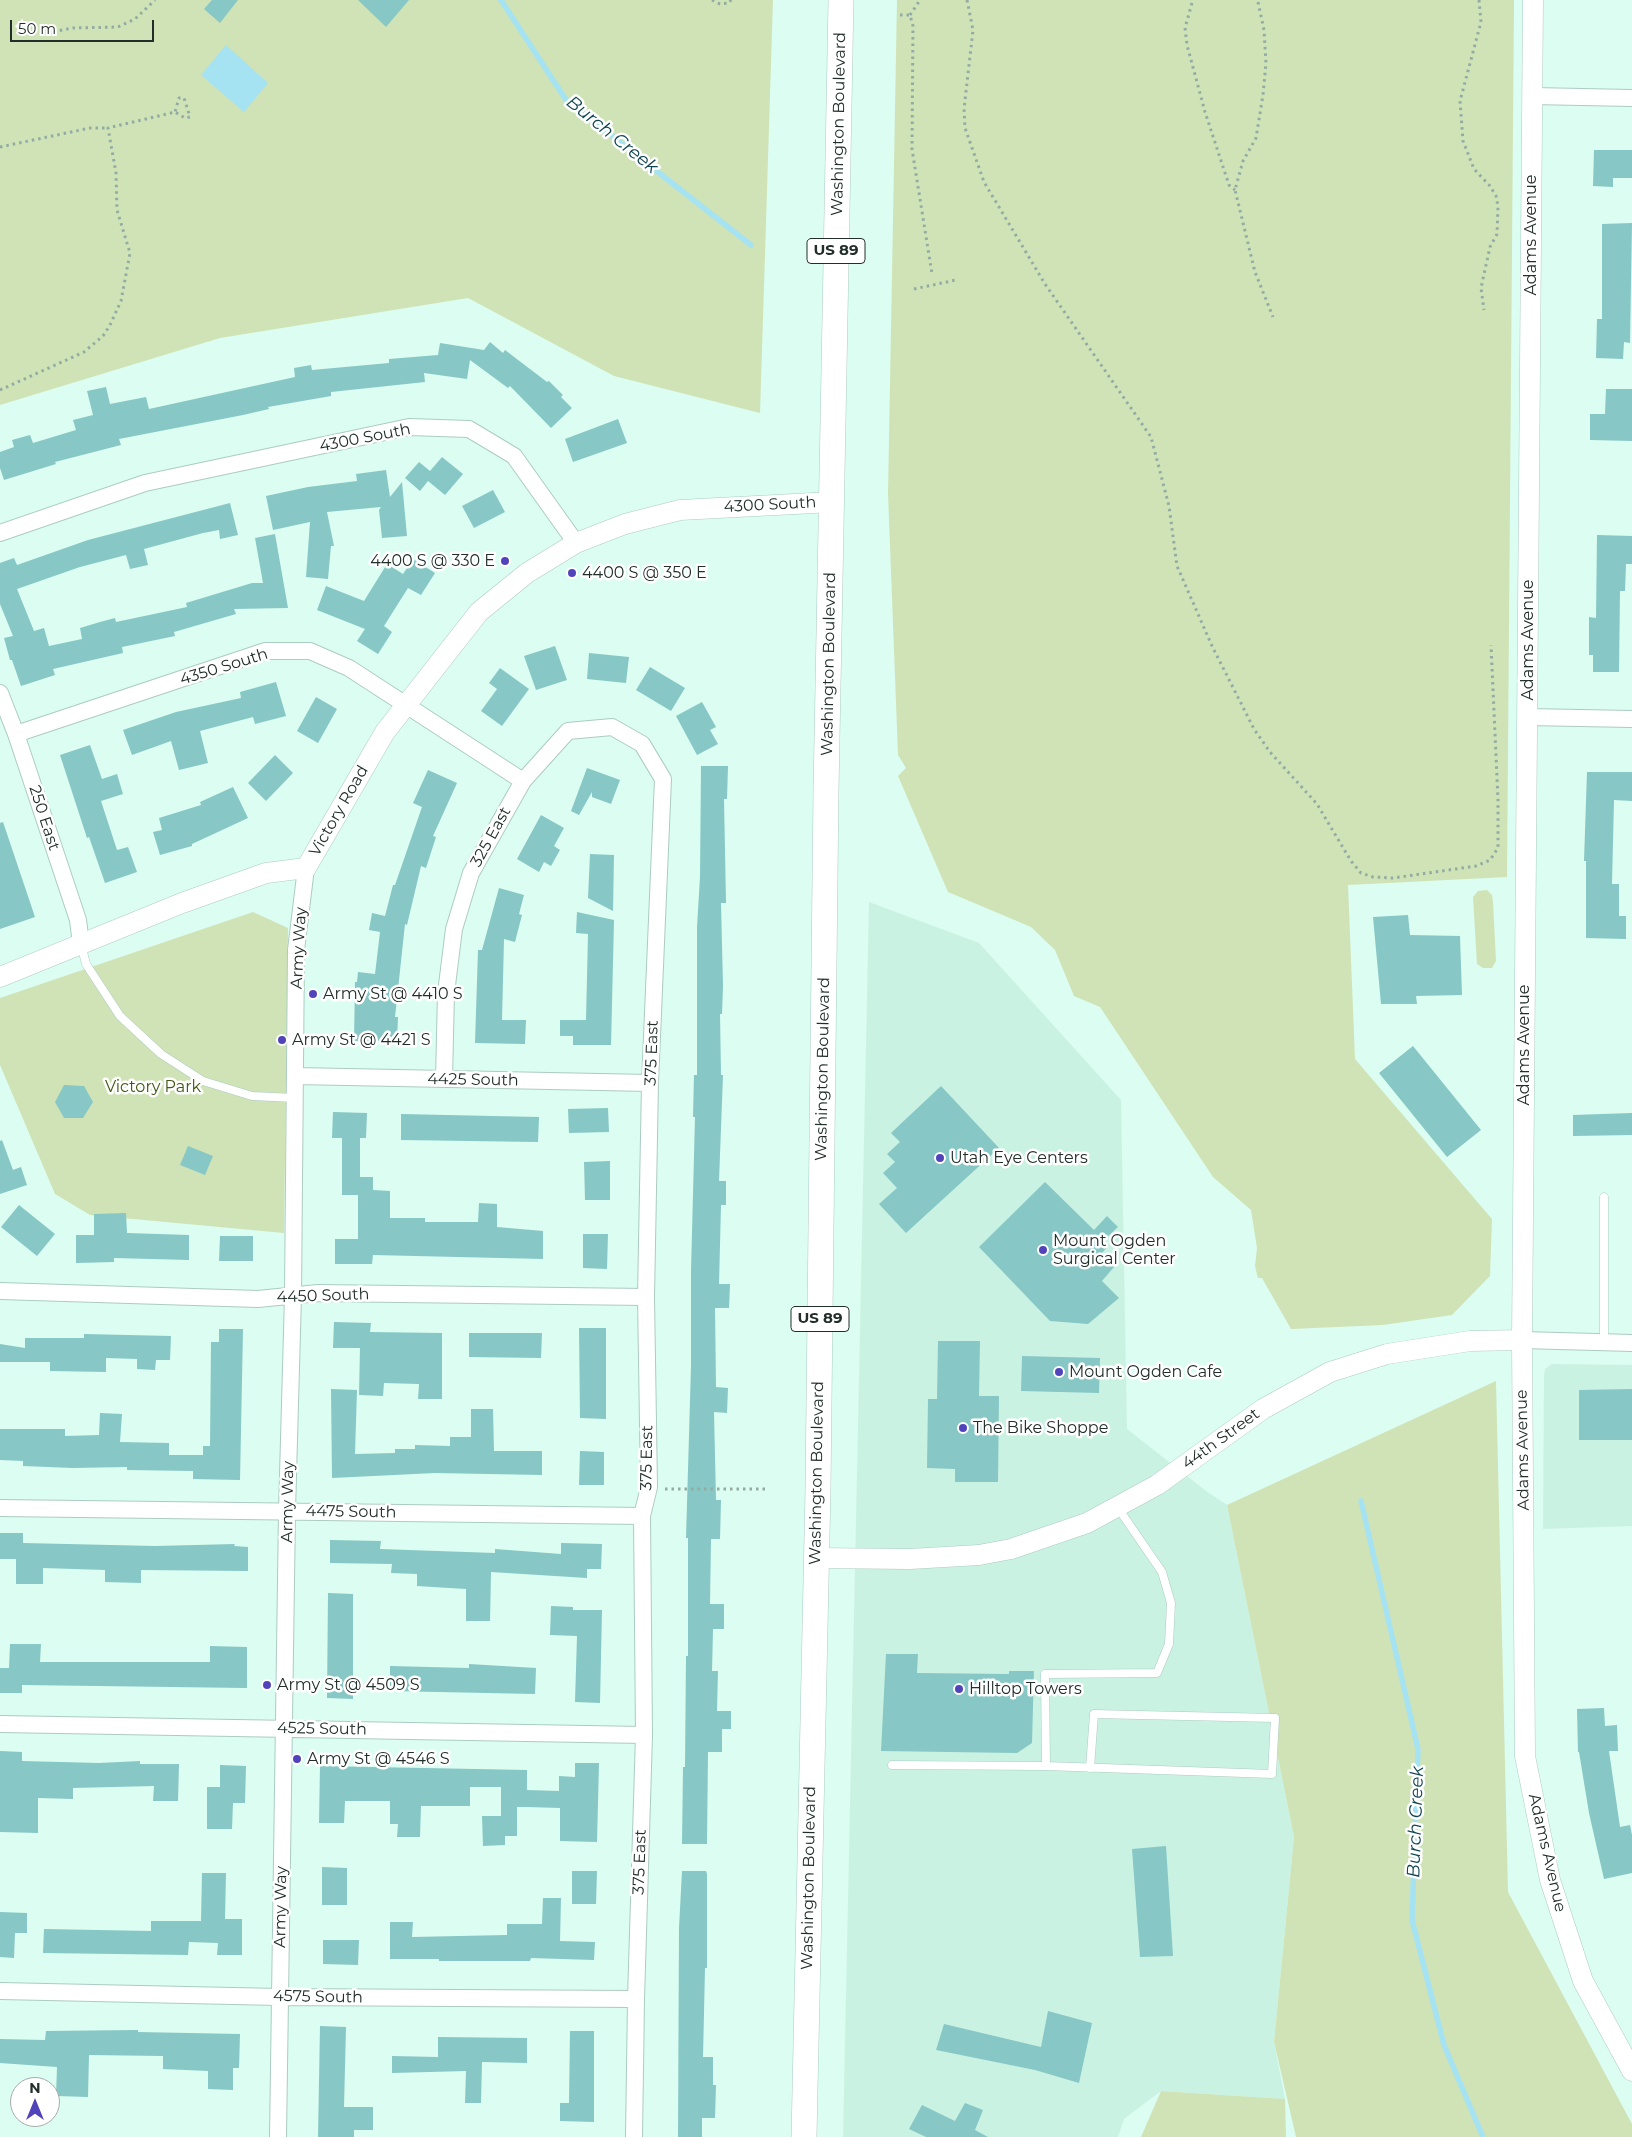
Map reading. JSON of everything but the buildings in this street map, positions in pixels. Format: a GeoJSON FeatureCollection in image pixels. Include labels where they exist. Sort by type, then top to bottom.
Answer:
{"type":"FeatureCollection","features":[{"type":"Feature","properties":{"kind":"main road","name":"Washington Boulevard"},"geometry":{"type":"LineString","coordinates":[[804,2137],[816,1558],[826,791],[833,502],[841,0]]}},
{"type":"Feature","properties":{"kind":"street","name":"Adams Avenue"},"geometry":{"type":"LineString","coordinates":[[1533,0],[1522,1340],[1525,1756],[1550,1880],[1583,1981],[1632,2071]]}},
{"type":"Feature","properties":{"kind":"street"},"geometry":{"type":"LineString","coordinates":[[1532,96],[1632,98]]}},
{"type":"Feature","properties":{"kind":"street","name":"4300 South"},"geometry":{"type":"LineString","coordinates":[[0,533],[145,483],[409,427],[469,429],[514,456],[576,543],[626,524],[680,510],[833,502]]}},
{"type":"Feature","properties":{"kind":"street","name":"Victory Road"},"geometry":{"type":"LineString","coordinates":[[0,977],[182,903],[266,873],[306,868],[386,732],[479,612],[527,573],[576,543]]}},
{"type":"Feature","properties":{"kind":"street","name":"4350 South"},"geometry":{"type":"LineString","coordinates":[[16,734],[265,651],[310,651],[349,668],[522,781]]}},
{"type":"Feature","properties":{"kind":"street","name":"250 East"},"geometry":{"type":"LineString","coordinates":[[0,693],[16,734],[78,920],[82,944]]}},
{"type":"Feature","properties":{"kind":"street"},"geometry":{"type":"LineString","coordinates":[[1527,718],[1632,720]]}},
{"type":"Feature","properties":{"kind":"street","name":"325 East"},"geometry":{"type":"LineString","coordinates":[[444,1079],[446,993],[454,929],[471,873],[522,781],[568,732],[612,727],[642,744],[663,779]]}},
{"type":"Feature","properties":{"kind":"street","name":"375 East"},"geometry":{"type":"LineString","coordinates":[[634,2137],[644,1735],[642,1516],[649,1487],[646,1297],[650,1083],[663,779]]}},
{"type":"Feature","properties":{"kind":"street","name":"Army Way"},"geometry":{"type":"LineString","coordinates":[[278,2137],[287,1511],[293,1296],[296,950],[306,868]]}},
{"type":"Feature","properties":{"kind":"street","name":"4425 South"},"geometry":{"type":"LineString","coordinates":[[296,1076],[650,1083]]}},
{"type":"Feature","properties":{"kind":"street","name":"4450 South"},"geometry":{"type":"LineString","coordinates":[[0,1291],[258,1299],[318,1293],[646,1297]]}},
{"type":"Feature","properties":{"kind":"street","name":"44th Street"},"geometry":{"type":"LineString","coordinates":[[816,1558],[910,1559],[979,1555],[1012,1549],[1087,1523],[1157,1485],[1263,1409],[1330,1372],[1387,1354],[1470,1341],[1522,1340],[1632,1344]]}},
{"type":"Feature","properties":{"kind":"street","name":"4475 South"},"geometry":{"type":"LineString","coordinates":[[0,1508],[642,1516]]}},
{"type":"Feature","properties":{"kind":"street","name":"4525 South"},"geometry":{"type":"LineString","coordinates":[[0,1724],[644,1735]]}},
{"type":"Feature","properties":{"kind":"street","name":"4575 South"},"geometry":{"type":"LineString","coordinates":[[0,1991],[279,1997],[636,1999]]}},
{"type":"Feature","properties":{"kind":"lane"},"geometry":{"type":"LineString","coordinates":[[82,944],[86,964],[120,1016],[161,1054],[203,1081],[252,1096],[296,1098]]}},
{"type":"Feature","properties":{"kind":"lane"},"geometry":{"type":"LineString","coordinates":[[1604,1196],[1604,1343]]}},
{"type":"Feature","properties":{"kind":"lane"},"geometry":{"type":"LineString","coordinates":[[1046,1766],[1045,1674],[1157,1673],[1169,1644],[1171,1603],[1162,1572],[1117,1507]]}},
{"type":"Feature","properties":{"kind":"lane"},"geometry":{"type":"LineString","coordinates":[[892,1765],[1046,1766],[1090,1768],[1272,1774],[1275,1718],[1094,1714],[1090,1768]]}},
{"type":"Feature","properties":{"kind":"path"},"geometry":{"type":"LineString","coordinates":[[47,33],[73,28],[118,27],[135,19],[156,0]]}},
{"type":"Feature","properties":{"kind":"path"},"geometry":{"type":"LineString","coordinates":[[712,0],[720,4],[729,3],[731,0]]}},
{"type":"Feature","properties":{"kind":"path"},"geometry":{"type":"LineString","coordinates":[[920,0],[910,15],[913,26],[912,149],[932,274]]}},
{"type":"Feature","properties":{"kind":"path"},"geometry":{"type":"LineString","coordinates":[[967,0],[972,30],[964,109],[965,128],[984,182],[1045,284],[1151,437],[1169,506],[1177,566],[1212,646],[1254,729],[1270,752],[1317,804],[1351,861],[1361,873],[1373,877],[1393,878],[1476,866],[1490,860],[1498,848],[1498,800],[1490,645]]}},
{"type":"Feature","properties":{"kind":"path"},"geometry":{"type":"LineString","coordinates":[[1479,0],[1481,22],[1460,101],[1463,141],[1474,169],[1490,186],[1496,196],[1498,206],[1497,234],[1490,247],[1481,288],[1484,310]]}},
{"type":"Feature","properties":{"kind":"path"},"geometry":{"type":"LineString","coordinates":[[1258,2],[1265,55],[1263,95],[1256,138],[1243,161],[1235,190],[1255,272],[1273,317]]}},
{"type":"Feature","properties":{"kind":"path"},"geometry":{"type":"LineString","coordinates":[[1192,3],[1185,28],[1186,45],[1205,112],[1229,184],[1235,190]]}},
{"type":"Feature","properties":{"kind":"path"},"geometry":{"type":"LineString","coordinates":[[900,15],[910,15]]}},
{"type":"Feature","properties":{"kind":"path"},"geometry":{"type":"LineString","coordinates":[[0,148],[90,128],[108,128],[174,112],[185,118],[190,117],[184,98],[179,98],[174,112]]}},
{"type":"Feature","properties":{"kind":"path"},"geometry":{"type":"LineString","coordinates":[[0,390],[44,371],[93,345],[110,325],[121,301],[130,253],[117,210],[116,173],[108,128]]}},
{"type":"Feature","properties":{"kind":"path"},"geometry":{"type":"LineString","coordinates":[[914,289],[956,280]]}},
{"type":"Feature","properties":{"kind":"path"},"geometry":{"type":"LineString","coordinates":[[665,1489],[769,1489]]}},
{"type":"Feature","properties":{"kind":"shaded area"},"geometry":{"type":"Polygon","coordinates":[[[869,902],[979,943],[1121,1100],[1127,1429],[1206,1491],[1227,1505],[1294,1837],[1274,2042],[1285,2099],[1161,2091],[1124,2119],[1118,2137],[843,2137],[869,902]]]}},
{"type":"Feature","properties":{"kind":"shaded area"},"geometry":{"type":"Polygon","coordinates":[[[1552,1364],[1632,1365],[1632,1526],[1543,1529],[1544,1375],[1545,1369],[1552,1364]]]}},
{"type":"Feature","properties":{"kind":"green space"},"geometry":{"type":"Polygon","coordinates":[[[0,0],[773,0],[760,413],[614,376],[468,298],[220,338],[0,405],[0,0]]]}},
{"type":"Feature","properties":{"kind":"green space"},"geometry":{"type":"Polygon","coordinates":[[[897,0],[1514,0],[1507,877],[1348,885],[1355,1059],[1492,1219],[1490,1276],[1452,1315],[1383,1325],[1291,1329],[1262,1278],[1258,1278],[1255,1266],[1257,1248],[1251,1210],[1213,1177],[1100,1007],[1074,996],[1055,950],[1031,927],[948,892],[898,776],[906,768],[898,755],[888,493],[897,0]]]}},
{"type":"Feature","properties":{"kind":"green space"},"geometry":{"type":"Polygon","coordinates":[[[1487,890],[1492,895],[1493,902],[1496,961],[1492,968],[1483,968],[1477,964],[1473,897],[1478,891],[1487,890]]]}},
{"type":"Feature","properties":{"kind":"green space","name":"Victory Park"},"geometry":{"type":"Polygon","coordinates":[[[253,912],[288,928],[284,1233],[90,1215],[55,1194],[0,1065],[0,998],[253,912]]]}},
{"type":"Feature","properties":{"kind":"green space"},"geometry":{"type":"Polygon","coordinates":[[[1496,1381],[1508,1892],[1632,2124],[1632,2137],[1296,2137],[1274,2042],[1294,1837],[1227,1505],[1496,1381]]]}},
{"type":"Feature","properties":{"kind":"green space"},"geometry":{"type":"Polygon","coordinates":[[[1161,2091],[1285,2099],[1286,2137],[1141,2137],[1161,2091]]]}},
{"type":"Feature","properties":{"kind":"water"},"geometry":{"type":"Polygon","coordinates":[[[226,45],[268,83],[244,112],[201,75],[226,45]]]}},
{"type":"Feature","properties":{"kind":"waterway","name":"Burch Creek"},"geometry":{"type":"LineString","coordinates":[[501,0],[566,100],[751,245]]}},
{"type":"Feature","properties":{"kind":"waterway","name":"Burch Creek"},"geometry":{"type":"LineString","coordinates":[[1361,1501],[1418,1749],[1412,1920],[1444,2045],[1483,2137]]}},
{"type":"Feature","properties":{"kind":"place","name":"4400 S @ 330 E"},"geometry":{"type":"Point","coordinates":[505,561]}},
{"type":"Feature","properties":{"kind":"place","name":"4400 S @ 350 E"},"geometry":{"type":"Point","coordinates":[572,573]}},
{"type":"Feature","properties":{"kind":"place","name":"Army St @ 4410 S"},"geometry":{"type":"Point","coordinates":[313,994]}},
{"type":"Feature","properties":{"kind":"place","name":"Army St @ 4421 S"},"geometry":{"type":"Point","coordinates":[282,1040]}},
{"type":"Feature","properties":{"kind":"place","name":"Utah Eye Centers"},"geometry":{"type":"Point","coordinates":[940,1158]}},
{"type":"Feature","properties":{"kind":"place","name":"Mount Ogden Surgical Center"},"geometry":{"type":"Point","coordinates":[1043,1250]}},
{"type":"Feature","properties":{"kind":"place","name":"Mount Ogden Cafe"},"geometry":{"type":"Point","coordinates":[1059,1372]}},
{"type":"Feature","properties":{"kind":"place","name":"The Bike Shoppe"},"geometry":{"type":"Point","coordinates":[963,1428]}},
{"type":"Feature","properties":{"kind":"place","name":"Army St @ 4509 S"},"geometry":{"type":"Point","coordinates":[267,1685]}},
{"type":"Feature","properties":{"kind":"place","name":"Hilltop Towers"},"geometry":{"type":"Point","coordinates":[959,1689]}},
{"type":"Feature","properties":{"kind":"place","name":"Army St @ 4546 S"},"geometry":{"type":"Point","coordinates":[297,1759]}}]}
